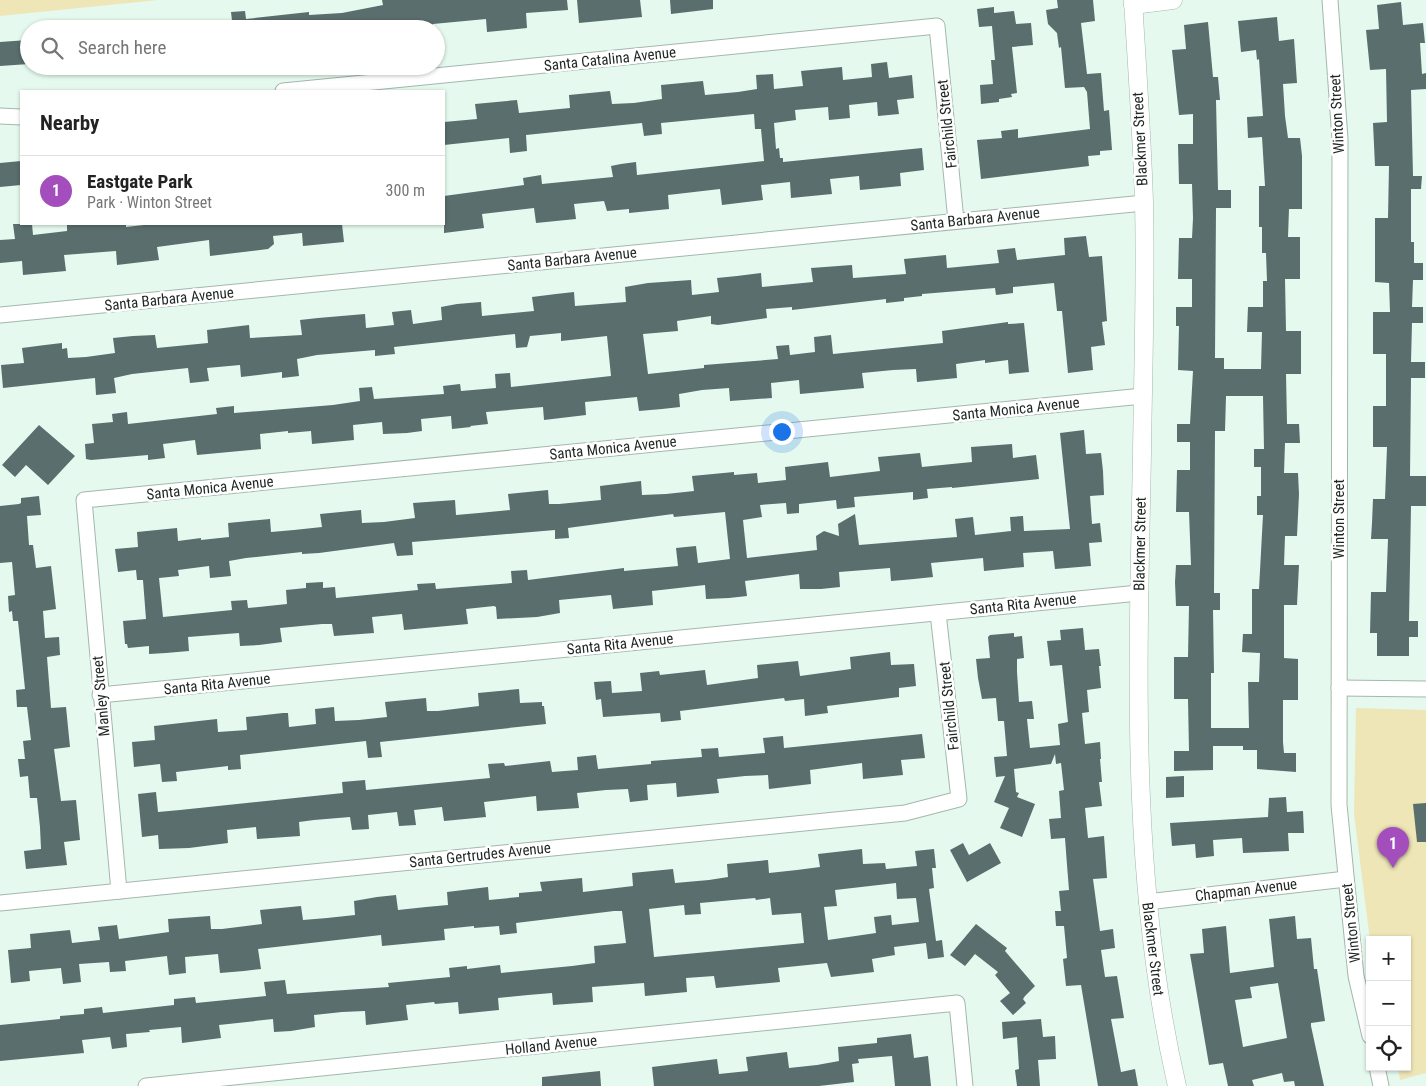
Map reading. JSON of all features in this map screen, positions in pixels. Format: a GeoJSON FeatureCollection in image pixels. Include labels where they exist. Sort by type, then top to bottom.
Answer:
{"type":"FeatureCollection","features":[{"type":"Feature","properties":{"kind":"street"},"geometry":{"type":"LineString","coordinates":[[1133,2],[1173,0]]}},
{"type":"Feature","properties":{"kind":"street","name":"Winton Street"},"geometry":{"type":"LineString","coordinates":[[1330,0],[1340,139],[1339,804],[1356,976],[1368,1026]]}},
{"type":"Feature","properties":{"kind":"street","name":"Blackmer Street"},"geometry":{"type":"LineString","coordinates":[[1133,2],[1144,203],[1139,593],[1140,825],[1147,902],[1164,1028],[1178,1086]]}},
{"type":"Feature","properties":{"kind":"street","name":"Santa Catalina Avenue"},"geometry":{"type":"LineString","coordinates":[[445,75],[937,26]]}},
{"type":"Feature","properties":{"kind":"street","name":"Fairchild Street"},"geometry":{"type":"LineString","coordinates":[[937,26],[956,221]]}},
{"type":"Feature","properties":{"kind":"street","name":"Santa Catalina Avenue"},"geometry":{"type":"LineString","coordinates":[[293,90],[444,75]]}},
{"type":"Feature","properties":{"kind":"street"},"geometry":{"type":"LineString","coordinates":[[0,116],[20,118]]}},
{"type":"Feature","properties":{"kind":"street","name":"Santa Barbara Avenue"},"geometry":{"type":"LineString","coordinates":[[0,315],[1144,203]]}},
{"type":"Feature","properties":{"kind":"street","name":"Santa Monica Avenue"},"geometry":{"type":"LineString","coordinates":[[84,500],[1143,396]]}},
{"type":"Feature","properties":{"kind":"street","name":"Manley Street"},"geometry":{"type":"LineString","coordinates":[[84,500],[119,890]]}},
{"type":"Feature","properties":{"kind":"street","name":"Santa Rita Avenue"},"geometry":{"type":"LineString","coordinates":[[100,695],[1139,593]]}},
{"type":"Feature","properties":{"kind":"street","name":"Fairchild Street"},"geometry":{"type":"LineString","coordinates":[[938,613],[959,800]]}},
{"type":"Feature","properties":{"kind":"street"},"geometry":{"type":"LineString","coordinates":[[1338,688],[1426,689]]}},
{"type":"Feature","properties":{"kind":"street","name":"Santa Gertrudes Avenue"},"geometry":{"type":"LineString","coordinates":[[0,902],[906,813],[959,800]]}},
{"type":"Feature","properties":{"kind":"street","name":"Chapman Avenue"},"geometry":{"type":"LineString","coordinates":[[1147,902],[1346,879]]}},
{"type":"Feature","properties":{"kind":"street","name":"Holland Avenue"},"geometry":{"type":"LineString","coordinates":[[146,1086],[957,1004],[965,1086]]}},
{"type":"Feature","properties":{"kind":"street"},"geometry":{"type":"LineString","coordinates":[[1378,1071],[1381,1086]]}},
{"type":"Feature","properties":{"kind":"shaded area"},"geometry":{"type":"Polygon","coordinates":[[[0,0],[158,0],[0,16],[0,0]]]}},
{"type":"Feature","properties":{"kind":"shaded area"},"geometry":{"type":"Polygon","coordinates":[[[1356,708],[1426,710],[1426,1073],[1400,1080],[1399,1071],[1411,1071],[1411,936],[1369,936],[1354,814],[1356,708]]]}},
{"type":"Feature","properties":{"kind":"building"},"geometry":{"type":"Polygon","coordinates":[[[382,0],[567,0],[568,10],[526,13],[527,28],[487,32],[486,19],[445,23],[445,20],[232,20],[231,12],[245,11],[246,19],[309,12],[309,15],[342,13],[383,5],[382,0]]]}},
{"type":"Feature","properties":{"kind":"building"},"geometry":{"type":"Polygon","coordinates":[[[577,0],[640,0],[642,17],[579,23],[577,0]]]}},
{"type":"Feature","properties":{"kind":"building"},"geometry":{"type":"Polygon","coordinates":[[[670,0],[713,0],[713,9],[671,14],[670,0]]]}},
{"type":"Feature","properties":{"kind":"building"},"geometry":{"type":"Polygon","coordinates":[[[1057,0],[1093,0],[1095,21],[1081,23],[1087,74],[1101,73],[1104,111],[1109,110],[1112,150],[1100,151],[1100,155],[1088,156],[1089,166],[981,179],[977,140],[1002,138],[1001,131],[1018,129],[1018,138],[1090,129],[1087,92],[1084,87],[1065,88],[1061,47],[1059,48],[1057,33],[1048,24],[1046,10],[1058,8],[1057,0]]]}},
{"type":"Feature","properties":{"kind":"building"},"geometry":{"type":"Polygon","coordinates":[[[1401,2],[1403,25],[1423,23],[1425,43],[1420,43],[1422,74],[1426,73],[1426,89],[1411,90],[1413,176],[1422,176],[1421,189],[1411,189],[1411,242],[1414,242],[1414,263],[1423,263],[1423,280],[1413,280],[1412,307],[1423,307],[1423,323],[1412,323],[1411,362],[1425,362],[1425,378],[1411,378],[1410,476],[1426,476],[1426,506],[1411,506],[1409,621],[1418,621],[1418,637],[1409,637],[1409,656],[1377,656],[1377,633],[1370,633],[1371,592],[1386,592],[1388,539],[1371,539],[1373,499],[1385,499],[1387,447],[1373,447],[1373,406],[1386,406],[1386,354],[1373,354],[1373,312],[1390,312],[1389,283],[1375,282],[1375,218],[1388,218],[1389,166],[1375,166],[1373,123],[1387,122],[1386,69],[1370,70],[1366,30],[1379,29],[1377,5],[1401,2]]]}},
{"type":"Feature","properties":{"kind":"building"},"geometry":{"type":"Polygon","coordinates":[[[994,7],[994,13],[1014,11],[1016,24],[1031,23],[1033,45],[1012,47],[1017,93],[1011,94],[1012,97],[999,99],[999,102],[981,104],[980,85],[993,84],[991,60],[995,60],[992,26],[979,27],[977,9],[994,7]]]}},
{"type":"Feature","properties":{"kind":"building"},"geometry":{"type":"Polygon","coordinates":[[[1277,17],[1279,41],[1294,39],[1297,83],[1283,84],[1288,138],[1300,138],[1302,209],[1289,209],[1288,237],[1300,237],[1300,279],[1285,279],[1286,331],[1301,331],[1301,374],[1286,374],[1287,424],[1299,424],[1300,443],[1285,443],[1284,473],[1298,473],[1299,494],[1297,536],[1285,536],[1284,565],[1299,565],[1297,605],[1284,605],[1284,658],[1298,659],[1298,700],[1283,700],[1283,742],[1284,753],[1296,753],[1296,772],[1257,769],[1257,750],[1243,750],[1243,746],[1213,746],[1213,770],[1174,771],[1174,751],[1189,751],[1188,699],[1174,699],[1174,657],[1188,657],[1189,606],[1176,606],[1175,582],[1176,565],[1191,565],[1189,512],[1176,512],[1177,470],[1190,470],[1190,442],[1177,442],[1177,424],[1190,424],[1193,371],[1178,370],[1179,326],[1176,326],[1176,307],[1192,307],[1192,279],[1178,279],[1179,238],[1192,238],[1193,218],[1192,184],[1179,184],[1178,144],[1193,144],[1193,114],[1179,115],[1172,50],[1186,49],[1184,25],[1208,22],[1213,77],[1218,77],[1220,100],[1216,100],[1218,190],[1231,190],[1231,208],[1216,208],[1215,358],[1224,358],[1224,369],[1261,369],[1262,332],[1247,332],[1248,307],[1263,307],[1263,281],[1267,281],[1266,253],[1262,253],[1262,227],[1259,227],[1259,186],[1265,186],[1262,137],[1248,138],[1247,117],[1263,116],[1259,59],[1257,60],[1256,50],[1241,52],[1238,21],[1277,17]],[[1226,396],[1225,431],[1215,431],[1214,593],[1220,593],[1220,610],[1213,610],[1214,673],[1211,673],[1211,728],[1249,728],[1248,682],[1259,682],[1260,653],[1242,652],[1243,634],[1252,634],[1252,589],[1259,589],[1263,515],[1257,515],[1257,496],[1261,496],[1261,467],[1254,467],[1254,449],[1264,449],[1263,396],[1226,396]]]}},
{"type":"Feature","properties":{"kind":"building"},"geometry":{"type":"Polygon","coordinates":[[[20,41],[20,65],[0,66],[0,42],[20,41]]]}},
{"type":"Feature","properties":{"kind":"building"},"geometry":{"type":"Polygon","coordinates":[[[887,62],[889,78],[912,75],[914,98],[897,100],[899,114],[878,116],[877,102],[849,105],[850,118],[829,120],[828,107],[795,110],[796,120],[774,123],[776,149],[779,148],[780,158],[783,158],[783,162],[922,148],[924,170],[900,173],[901,186],[860,190],[859,176],[830,179],[832,194],[791,198],[790,182],[761,185],[763,200],[722,205],[720,189],[668,195],[669,209],[629,213],[629,209],[607,211],[604,201],[574,204],[576,219],[536,223],[534,208],[482,214],[484,228],[444,233],[445,196],[524,185],[523,178],[541,175],[542,184],[613,177],[611,166],[636,162],[637,175],[764,161],[761,129],[755,129],[754,114],[661,123],[662,134],[644,136],[642,123],[526,135],[527,151],[510,153],[509,138],[445,145],[445,122],[477,119],[475,104],[517,100],[519,113],[570,108],[569,95],[610,91],[612,104],[634,103],[662,99],[661,85],[703,81],[705,95],[738,92],[757,89],[756,75],[773,74],[774,89],[803,86],[801,71],[842,67],[843,80],[872,77],[871,64],[887,62]]]}},
{"type":"Feature","properties":{"kind":"building"},"geometry":{"type":"Polygon","coordinates":[[[20,161],[20,185],[0,187],[0,163],[20,161]]]}},
{"type":"Feature","properties":{"kind":"building"},"geometry":{"type":"Polygon","coordinates":[[[13,224],[32,225],[33,235],[67,231],[67,225],[126,225],[126,227],[144,225],[342,225],[344,242],[303,246],[302,233],[273,236],[274,244],[268,249],[210,256],[209,240],[157,247],[159,260],[117,265],[116,251],[64,255],[66,271],[23,275],[22,261],[0,263],[0,240],[15,239],[13,224]]]}},
{"type":"Feature","properties":{"kind":"building"},"geometry":{"type":"Polygon","coordinates":[[[1086,236],[1089,257],[1102,256],[1107,321],[1102,322],[1105,345],[1091,347],[1093,370],[1068,373],[1062,311],[1057,311],[1054,283],[1013,287],[1013,293],[996,295],[995,288],[922,294],[922,296],[904,298],[904,301],[886,303],[886,299],[792,310],[792,307],[766,309],[767,318],[718,325],[711,324],[711,316],[677,321],[678,331],[643,334],[648,374],[704,368],[704,365],[778,359],[776,346],[789,345],[790,355],[815,352],[814,337],[831,335],[833,354],[943,343],[942,331],[1008,322],[1008,324],[1024,323],[1029,372],[1009,374],[1008,360],[985,363],[985,360],[956,364],[957,378],[917,382],[916,369],[862,373],[864,388],[800,394],[799,380],[771,383],[772,398],[730,401],[729,388],[679,394],[680,407],[662,409],[639,411],[637,397],[585,402],[586,415],[544,420],[543,407],[486,412],[488,424],[452,429],[451,416],[421,419],[422,431],[407,433],[383,434],[382,422],[353,425],[354,440],[312,444],[311,431],[288,433],[288,431],[260,434],[261,449],[197,455],[195,440],[163,444],[165,458],[148,460],[148,455],[86,459],[85,444],[94,443],[92,424],[113,422],[112,414],[127,412],[128,424],[217,414],[216,408],[234,406],[234,413],[360,401],[359,388],[372,387],[374,399],[444,394],[443,386],[460,384],[461,391],[496,388],[495,374],[510,373],[511,387],[611,376],[607,336],[561,341],[561,333],[530,336],[527,347],[516,348],[515,334],[394,347],[395,354],[375,356],[375,350],[317,355],[297,359],[299,376],[282,378],[282,372],[241,377],[240,365],[207,368],[209,381],[190,383],[188,368],[132,374],[114,378],[116,393],[96,395],[95,378],[3,388],[1,365],[24,363],[22,348],[62,343],[62,349],[67,348],[68,358],[86,357],[115,353],[113,338],[155,335],[157,348],[208,343],[207,330],[249,325],[250,338],[302,335],[300,320],[365,314],[366,328],[394,325],[392,312],[411,310],[413,324],[442,320],[441,307],[481,302],[482,316],[534,311],[532,297],[574,292],[575,306],[626,302],[625,287],[648,283],[691,280],[692,295],[719,292],[717,278],[761,273],[762,287],[813,282],[811,268],[852,265],[853,278],[906,274],[904,259],[946,255],[947,268],[999,263],[997,250],[1015,248],[1017,260],[1065,255],[1064,238],[1086,236]]]}},
{"type":"Feature","properties":{"kind":"building"},"geometry":{"type":"Polygon","coordinates":[[[39,425],[75,456],[48,485],[26,465],[15,477],[2,465],[39,425]]]}},
{"type":"Feature","properties":{"kind":"building"},"geometry":{"type":"Polygon","coordinates":[[[1084,430],[1086,454],[1101,453],[1104,495],[1090,496],[1092,524],[1100,523],[1102,542],[1089,543],[1091,566],[1055,569],[1053,551],[1023,553],[1024,567],[984,571],[983,558],[931,563],[933,577],[891,581],[890,568],[839,572],[840,587],[821,589],[800,589],[799,574],[745,581],[747,596],[729,598],[706,599],[705,585],[652,591],[653,605],[613,609],[611,595],[559,600],[560,613],[537,617],[497,619],[496,607],[494,606],[466,609],[468,624],[404,630],[402,614],[372,617],[374,633],[334,636],[332,624],[322,624],[280,628],[282,642],[259,645],[240,646],[239,633],[188,637],[189,651],[149,654],[149,646],[128,648],[127,644],[125,644],[123,621],[146,619],[143,580],[137,580],[136,570],[118,572],[115,549],[138,547],[137,532],[177,528],[178,541],[201,538],[201,540],[229,537],[228,523],[270,519],[271,532],[294,530],[322,527],[320,514],[361,510],[362,523],[384,522],[415,518],[413,503],[455,500],[456,515],[510,510],[508,494],[548,490],[549,504],[601,500],[600,486],[641,481],[642,495],[666,494],[694,491],[692,476],[734,472],[734,475],[757,473],[758,483],[786,480],[785,467],[828,462],[830,477],[880,471],[878,457],[920,453],[922,467],[972,462],[971,447],[1012,444],[1013,458],[1036,455],[1039,479],[927,489],[928,498],[913,500],[913,492],[854,497],[855,507],[837,509],[836,500],[799,504],[799,513],[787,514],[786,503],[760,505],[762,517],[743,520],[747,558],[817,550],[816,536],[824,531],[839,536],[838,524],[855,514],[859,545],[957,537],[955,519],[973,517],[975,535],[1011,531],[1010,517],[1023,516],[1024,531],[1070,529],[1060,433],[1084,430]],[[725,512],[674,517],[673,514],[568,528],[569,538],[555,539],[555,530],[412,542],[413,555],[397,556],[394,543],[319,553],[302,554],[302,552],[246,558],[229,561],[231,576],[210,578],[209,566],[178,570],[179,576],[159,578],[163,617],[232,610],[231,601],[247,600],[248,608],[287,604],[286,590],[306,588],[306,583],[323,582],[323,588],[335,587],[336,598],[418,590],[417,584],[435,583],[436,589],[512,583],[511,571],[527,570],[528,580],[624,568],[624,571],[678,566],[676,548],[696,546],[698,563],[730,559],[725,512]]]}},
{"type":"Feature","properties":{"kind":"building"},"geometry":{"type":"Polygon","coordinates":[[[39,496],[41,515],[27,516],[29,545],[33,545],[36,568],[51,566],[56,609],[43,611],[45,638],[59,637],[60,655],[47,657],[51,708],[66,707],[70,747],[54,749],[61,801],[76,800],[80,840],[64,842],[67,865],[26,869],[24,851],[41,849],[40,827],[37,798],[30,798],[28,776],[20,777],[18,759],[25,759],[23,741],[31,740],[27,707],[17,707],[16,690],[25,689],[18,621],[13,621],[12,611],[9,612],[8,596],[15,595],[12,562],[0,563],[0,506],[19,504],[21,503],[21,498],[39,496]]]}},
{"type":"Feature","properties":{"kind":"building"},"geometry":{"type":"Polygon","coordinates":[[[1083,628],[1085,650],[1099,649],[1101,666],[1099,666],[1101,688],[1087,690],[1089,712],[1082,713],[1085,744],[1100,742],[1102,782],[1099,782],[1102,806],[1085,808],[1088,838],[1104,836],[1107,878],[1093,879],[1100,931],[1113,929],[1115,948],[1101,950],[1105,977],[1117,976],[1124,1018],[1111,1019],[1121,1072],[1135,1069],[1138,1086],[1098,1086],[1081,985],[1066,986],[1063,959],[1067,958],[1064,926],[1056,926],[1055,911],[1061,911],[1059,891],[1069,890],[1065,838],[1051,839],[1049,819],[1061,818],[1059,791],[1064,790],[1061,763],[1056,764],[1055,754],[1051,764],[1014,769],[1016,792],[1019,793],[1017,797],[1035,804],[1022,837],[1000,828],[1009,808],[994,802],[1005,776],[996,777],[994,757],[1007,756],[1004,721],[998,721],[996,698],[982,699],[978,678],[976,659],[990,658],[988,637],[990,635],[1014,633],[1014,637],[1022,636],[1024,658],[1017,659],[1019,702],[1032,701],[1034,719],[1027,719],[1030,748],[1060,745],[1058,724],[1068,722],[1062,665],[1050,666],[1047,641],[1061,640],[1060,630],[1083,628]]]}},
{"type":"Feature","properties":{"kind":"building"},"geometry":{"type":"Polygon","coordinates":[[[890,652],[891,665],[914,664],[916,686],[899,688],[899,697],[827,706],[828,713],[805,716],[804,699],[785,701],[784,698],[680,711],[681,720],[661,722],[660,713],[603,717],[601,699],[596,700],[594,682],[611,681],[612,693],[642,691],[640,673],[659,671],[660,675],[705,670],[707,685],[758,678],[757,665],[798,661],[800,676],[851,669],[850,657],[890,652]]]}},
{"type":"Feature","properties":{"kind":"building"},"geometry":{"type":"Polygon","coordinates":[[[519,689],[520,703],[542,702],[546,724],[380,742],[382,757],[368,758],[366,741],[240,755],[241,769],[228,770],[228,766],[176,772],[177,781],[162,782],[160,764],[134,767],[132,742],[155,740],[154,726],[217,719],[218,732],[247,730],[246,717],[288,713],[289,727],[316,724],[315,709],[334,707],[335,721],[359,720],[387,717],[385,702],[426,698],[427,711],[438,711],[479,706],[478,693],[519,689]]]}},
{"type":"Feature","properties":{"kind":"building"},"geometry":{"type":"Polygon","coordinates":[[[922,734],[925,758],[901,760],[903,775],[863,779],[862,763],[810,770],[811,784],[769,789],[768,775],[745,776],[717,779],[719,793],[677,797],[676,783],[647,785],[648,800],[630,802],[628,789],[606,790],[577,793],[579,808],[537,811],[536,796],[484,802],[486,817],[444,821],[442,807],[414,810],[416,825],[399,826],[397,812],[368,815],[369,829],[352,830],[350,817],[314,820],[299,822],[300,836],[257,839],[256,827],[227,830],[228,843],[189,848],[159,849],[158,835],[142,837],[138,794],[156,792],[158,812],[343,793],[342,782],[365,780],[366,790],[490,778],[488,764],[504,763],[505,766],[550,761],[552,772],[578,770],[577,757],[596,755],[598,769],[651,764],[651,761],[702,757],[701,749],[718,748],[719,757],[765,753],[763,738],[783,736],[784,748],[922,734]]]}},
{"type":"Feature","properties":{"kind":"building"},"geometry":{"type":"Polygon","coordinates":[[[1184,776],[1184,797],[1166,798],[1166,777],[1184,776]]]}},
{"type":"Feature","properties":{"kind":"building"},"geometry":{"type":"Polygon","coordinates":[[[1286,797],[1287,812],[1303,811],[1304,833],[1288,833],[1289,851],[1243,853],[1242,838],[1213,840],[1214,856],[1196,858],[1195,844],[1172,846],[1170,823],[1268,817],[1269,798],[1286,797]]]}},
{"type":"Feature","properties":{"kind":"building"},"geometry":{"type":"Polygon","coordinates":[[[1426,803],[1426,842],[1417,842],[1413,804],[1426,803]]]}},
{"type":"Feature","properties":{"kind":"building"},"geometry":{"type":"Polygon","coordinates":[[[963,843],[969,855],[990,843],[1001,863],[967,882],[950,850],[963,843]]]}},
{"type":"Feature","properties":{"kind":"building"},"geometry":{"type":"Polygon","coordinates":[[[862,849],[863,864],[885,863],[886,869],[917,866],[915,851],[934,849],[936,868],[932,868],[934,888],[929,889],[936,941],[942,940],[944,957],[928,959],[926,943],[894,947],[895,955],[872,959],[874,972],[831,977],[827,963],[778,968],[780,982],[716,988],[714,976],[686,978],[687,992],[645,996],[644,983],[592,987],[593,1002],[553,1005],[552,993],[528,995],[498,998],[499,1010],[459,1014],[458,1002],[435,1004],[434,1002],[406,1005],[408,1020],[366,1025],[365,1011],[342,1012],[314,1015],[315,1027],[274,1032],[273,1019],[219,1025],[221,1038],[182,1043],[181,1027],[149,1030],[150,1032],[126,1034],[127,1047],[112,1049],[110,1037],[82,1040],[84,1053],[0,1061],[0,1025],[60,1019],[60,1016],[84,1014],[84,1009],[102,1007],[103,1013],[174,1005],[174,999],[195,997],[196,1003],[266,996],[264,982],[285,980],[287,994],[389,987],[388,983],[450,977],[449,968],[467,966],[467,969],[500,965],[501,973],[572,966],[595,963],[594,946],[626,943],[622,911],[614,911],[516,923],[517,933],[500,935],[499,926],[474,928],[474,926],[444,929],[445,940],[382,946],[381,935],[258,949],[261,969],[220,973],[218,954],[185,957],[186,973],[169,975],[167,956],[125,961],[126,971],[110,972],[109,962],[79,964],[81,982],[63,984],[61,968],[29,971],[30,981],[11,983],[8,950],[31,948],[30,934],[70,930],[72,943],[100,940],[98,927],[117,925],[119,939],[169,932],[168,919],[210,916],[211,929],[222,929],[262,924],[260,910],[301,906],[303,920],[327,918],[355,915],[354,901],[377,897],[396,895],[398,910],[448,905],[447,892],[488,887],[489,900],[519,897],[519,893],[542,891],[540,882],[582,878],[583,892],[633,886],[632,873],[673,869],[675,883],[709,880],[728,877],[727,864],[768,860],[769,873],[820,867],[818,854],[862,849]],[[896,883],[835,890],[837,906],[824,907],[828,940],[876,933],[874,917],[891,915],[892,925],[919,922],[916,898],[897,899],[896,883]],[[755,898],[700,903],[701,914],[685,915],[684,905],[649,909],[654,957],[804,943],[801,913],[772,915],[770,898],[756,900],[755,898]]]}},
{"type":"Feature","properties":{"kind":"building"},"geometry":{"type":"Polygon","coordinates":[[[1295,916],[1297,939],[1311,938],[1314,969],[1317,969],[1325,1021],[1311,1023],[1311,1026],[1324,1086],[1295,1086],[1294,1081],[1284,1082],[1282,1073],[1252,1080],[1254,1086],[1228,1086],[1223,1063],[1209,1065],[1190,954],[1204,953],[1202,929],[1226,926],[1230,973],[1274,967],[1269,919],[1295,916]],[[1278,983],[1250,987],[1252,998],[1235,1000],[1243,1047],[1287,1038],[1278,983]]]}},
{"type":"Feature","properties":{"kind":"building"},"geometry":{"type":"Polygon","coordinates":[[[976,924],[1007,948],[1005,951],[1035,986],[1023,999],[1026,1003],[1013,1015],[1000,1001],[1010,993],[995,975],[998,972],[975,954],[965,966],[950,955],[976,924]]]}},
{"type":"Feature","properties":{"kind":"building"},"geometry":{"type":"Polygon","coordinates":[[[1041,1019],[1043,1037],[1055,1036],[1056,1059],[1038,1060],[1040,1086],[1017,1086],[1015,1070],[1019,1069],[1017,1037],[1003,1039],[1002,1022],[1041,1019]]]}},
{"type":"Feature","properties":{"kind":"building"},"geometry":{"type":"Polygon","coordinates":[[[911,1034],[914,1058],[928,1056],[931,1086],[895,1086],[892,1056],[858,1059],[859,1063],[852,1064],[854,1082],[819,1086],[654,1086],[652,1067],[717,1059],[719,1074],[748,1071],[746,1057],[787,1052],[789,1068],[817,1065],[839,1061],[838,1047],[877,1043],[877,1038],[911,1034]]]}},
{"type":"Feature","properties":{"kind":"building"},"geometry":{"type":"Polygon","coordinates":[[[600,1071],[601,1086],[542,1086],[542,1077],[600,1071]]]}},
{"type":"Feature","properties":{"kind":"place","name":"Eastgate Park"},"geometry":{"type":"Point","coordinates":[1393,868]}}]}
